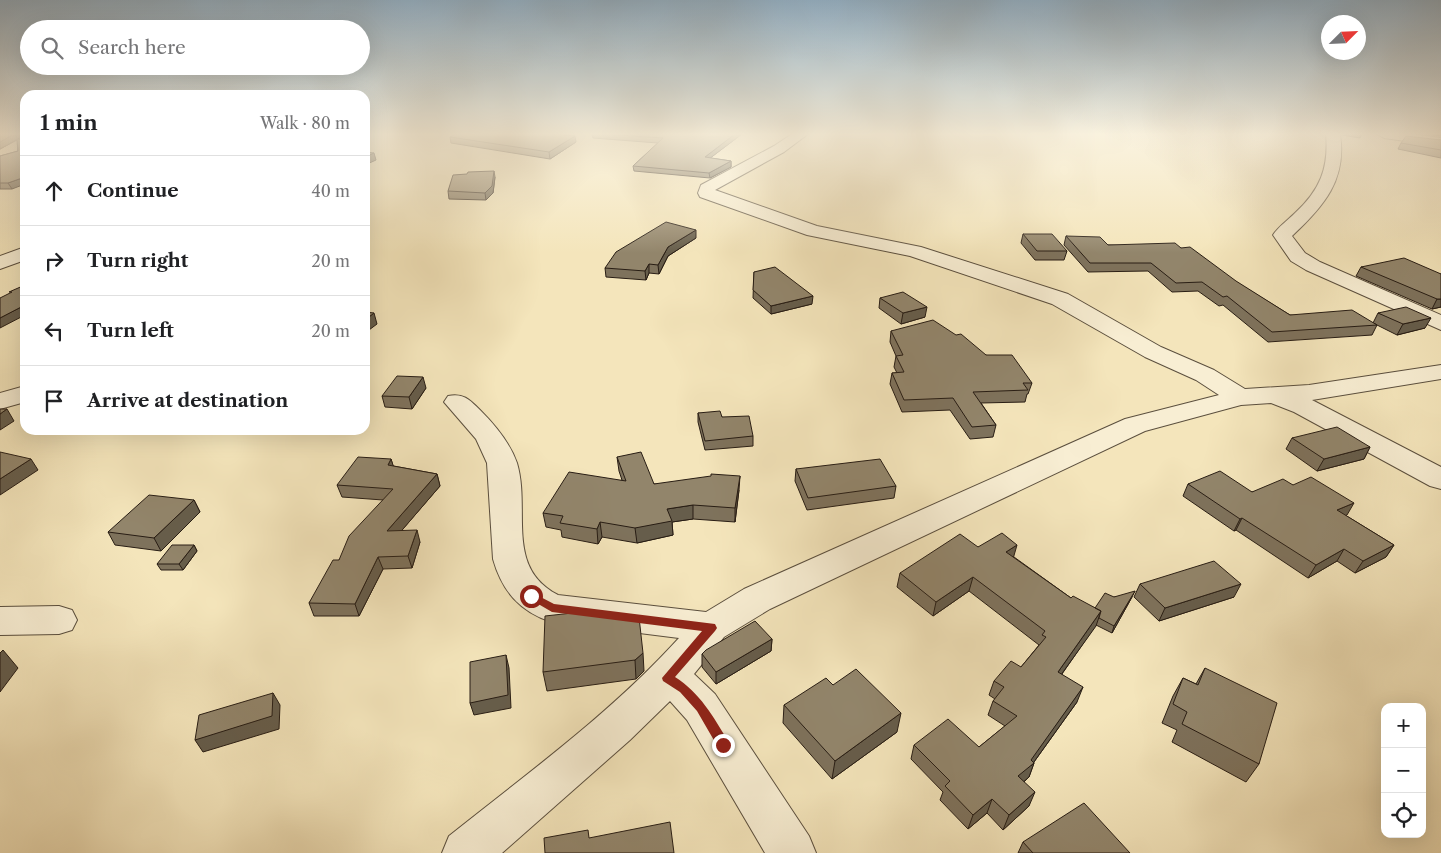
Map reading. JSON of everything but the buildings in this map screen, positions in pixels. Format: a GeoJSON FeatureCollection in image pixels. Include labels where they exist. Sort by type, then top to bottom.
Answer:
{"type":"FeatureCollection","features":[{"type":"Feature","properties":{"kind":"street"},"geometry":{"type":"LineString","coordinates":[[734,174],[707,188],[706,193],[813,231],[914,251],[1054,296],[1153,352],[1255,396],[1303,406],[1441,479]]}},
{"type":"Feature","properties":{"kind":"street"},"geometry":{"type":"LineString","coordinates":[[1331,174],[1323,194],[1282,235],[1298,257],[1313,266],[1441,323]]}},
{"type":"Feature","properties":{"kind":"street"},"geometry":{"type":"LineString","coordinates":[[0,263],[20,255]]}},
{"type":"Feature","properties":{"kind":"street"},"geometry":{"type":"LineString","coordinates":[[466,853],[616,727],[667,678],[711,628],[756,599],[1135,425],[1255,396],[1309,393],[1441,372]]}},
{"type":"Feature","properties":{"kind":"street"},"geometry":{"type":"LineString","coordinates":[[0,401],[20,395]]}},
{"type":"Feature","properties":{"kind":"street"},"geometry":{"type":"LineString","coordinates":[[457,402],[489,435],[502,463],[507,506],[505,541],[514,571],[531,596],[552,608],[711,628]]}},
{"type":"Feature","properties":{"kind":"street"},"geometry":{"type":"LineString","coordinates":[[0,621],[59,620]]}},
{"type":"Feature","properties":{"kind":"street"},"geometry":{"type":"LineString","coordinates":[[667,678],[684,689],[701,708],[792,853]]}},
{"type":"Feature","properties":{"kind":"route"},"geometry":{"type":"LineString","coordinates":[[531,596],[552,608],[711,628],[667,678],[684,689],[701,708],[723,745]]}}]}
